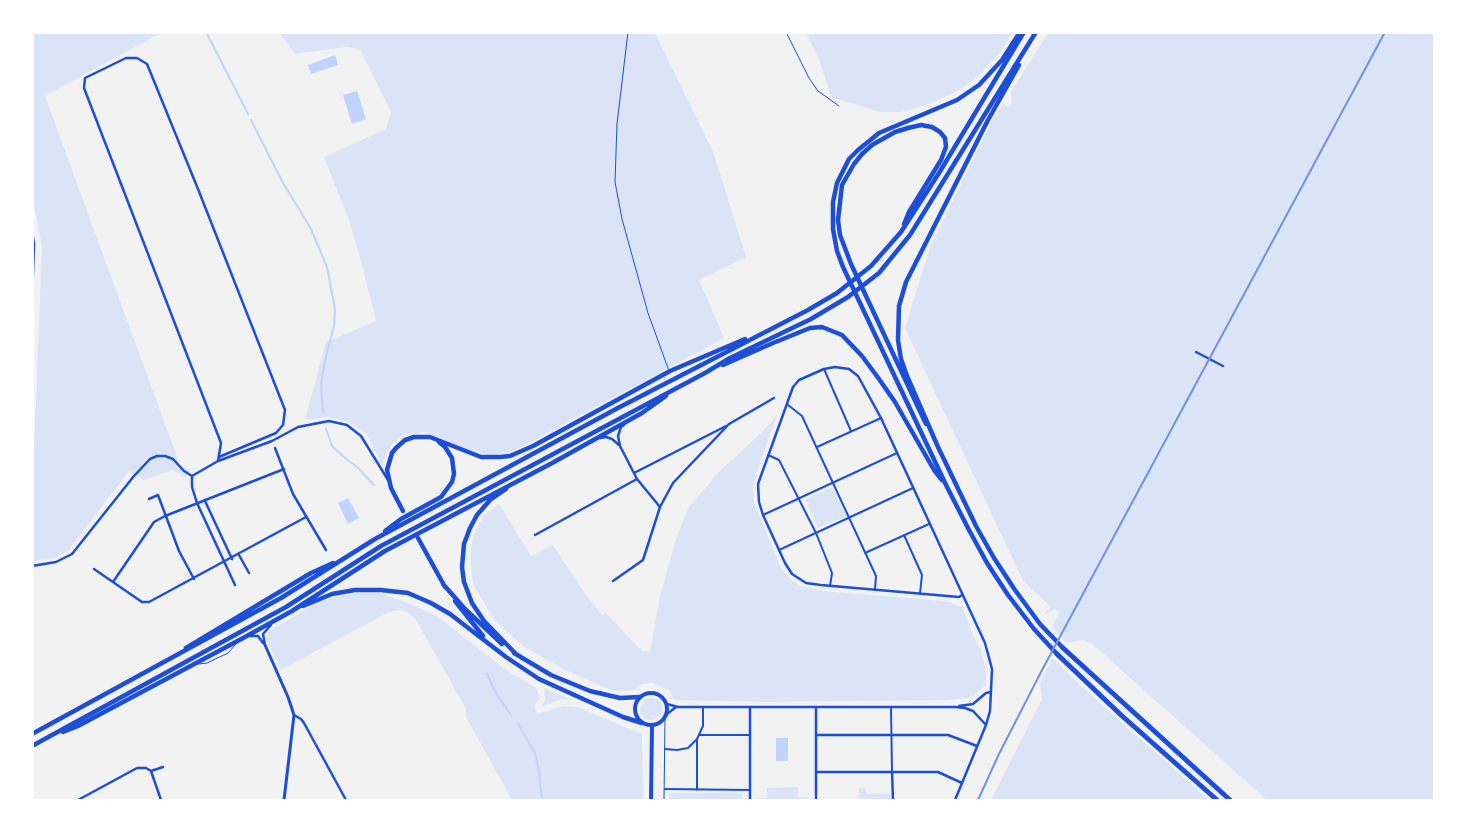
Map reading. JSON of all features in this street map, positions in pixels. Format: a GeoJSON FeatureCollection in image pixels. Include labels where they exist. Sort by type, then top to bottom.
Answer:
{"type":"FeatureCollection","features":[{"type":"Feature","properties":{"kind":"highway"},"geometry":{"type":"LineString","coordinates":[[32,734],[149,671],[311,573],[354,552],[616,409],[808,310],[856,280],[877,261],[901,232],[944,166],[1022,32]]}},
{"type":"Feature","properties":{"kind":"highway"},"geometry":{"type":"LineString","coordinates":[[1022,32],[1002,60],[979,85],[956,100],[879,133],[868,140],[849,159],[838,183],[833,202],[834,238],[844,267],[947,487],[987,563],[1008,595],[1034,630],[1057,654],[1121,715],[1217,800]]}},
{"type":"Feature","properties":{"kind":"highway"},"geometry":{"type":"LineString","coordinates":[[32,746],[286,607],[381,546],[730,358],[830,308],[860,288],[879,273],[910,235],[1036,32]]}},
{"type":"Feature","properties":{"kind":"highway"},"geometry":{"type":"LineString","coordinates":[[1026,49],[1016,72],[988,120],[906,282],[899,306],[898,340],[901,359],[938,446],[972,518],[994,558],[1040,624],[1063,648],[1230,800]]}},
{"type":"Feature","properties":{"kind":"highway"},"geometry":{"type":"LineString","coordinates":[[901,232],[908,212],[941,160],[946,147],[945,138],[932,127],[921,125],[908,128],[872,145],[862,154],[842,185],[838,220],[840,236],[851,264],[931,435],[938,446]]}},
{"type":"Feature","properties":{"kind":"highway"},"geometry":{"type":"LineString","coordinates":[[403,511],[388,481],[388,464],[396,448],[410,438],[421,436],[434,438],[481,457],[510,456],[533,446],[670,371],[776,326]]}},
{"type":"Feature","properties":{"kind":"highway"},"geometry":{"type":"LineString","coordinates":[[705,373],[798,332],[822,327],[831,329],[842,335],[868,363],[895,402],[934,470],[947,487]]}},
{"type":"Feature","properties":{"kind":"highway"},"geometry":{"type":"LineString","coordinates":[[44,740],[78,726],[245,637],[292,610],[385,551],[642,413],[657,404],[671,391]]}},
{"type":"Feature","properties":{"kind":"highway"},"geometry":{"type":"LineString","coordinates":[[375,539],[401,518],[441,497],[452,482],[454,474],[452,458],[445,447],[434,438]]}},
{"type":"Feature","properties":{"kind":"highway"},"geometry":{"type":"LineString","coordinates":[[515,653],[484,621],[472,602],[464,582],[462,567],[464,544],[477,515],[490,500],[556,460]]}},
{"type":"Feature","properties":{"kind":"highway"},"geometry":{"type":"LineString","coordinates":[[418,538],[443,584],[462,612],[478,632],[506,657]]}},
{"type":"Feature","properties":{"kind":"highway"},"geometry":{"type":"LineString","coordinates":[[443,584],[483,628],[515,653],[551,675],[590,691],[620,698],[640,697]]}},
{"type":"Feature","properties":{"kind":"highway"},"geometry":{"type":"LineString","coordinates":[[292,610],[332,594],[355,590],[382,590],[408,593],[450,614],[506,657],[553,686],[623,717],[642,723]]}},
{"type":"Feature","properties":{"kind":"main road"},"geometry":{"type":"LineString","coordinates":[[654,693],[662,696],[667,704],[665,719],[657,725],[652,726],[642,723],[638,719],[635,710],[637,701],[644,694],[654,693]]}},
{"type":"Feature","properties":{"kind":"main road"},"geometry":{"type":"LineString","coordinates":[[651,800],[652,726]]}},
{"type":"Feature","properties":{"kind":"street"},"geometry":{"type":"LineString","coordinates":[[192,476],[219,459],[276,433],[283,425],[285,410],[147,64],[137,58],[126,58],[84,78],[84,88],[221,443],[219,459]]}},
{"type":"Feature","properties":{"kind":"street"},"geometry":{"type":"LineString","coordinates":[[32,230],[34,244],[33,300]]}},
{"type":"Feature","properties":{"kind":"street"},"geometry":{"type":"LineString","coordinates":[[1196,352],[1223,366]]}},
{"type":"Feature","properties":{"kind":"street"},"geometry":{"type":"LineString","coordinates":[[955,800],[986,725],[990,710],[992,669],[985,643],[881,418],[858,376],[850,369],[835,367],[824,369],[800,380],[793,387],[758,484],[759,502],[763,515],[784,563],[792,574],[806,583],[830,586],[960,597],[962,595]]}},
{"type":"Feature","properties":{"kind":"street"},"geometry":{"type":"LineString","coordinates":[[824,369],[851,432]]}},
{"type":"Feature","properties":{"kind":"street"},"geometry":{"type":"LineString","coordinates":[[634,473],[729,424],[774,398]]}},
{"type":"Feature","properties":{"kind":"street"},"geometry":{"type":"LineString","coordinates":[[786,405],[802,416],[876,576],[875,589]]}},
{"type":"Feature","properties":{"kind":"street"},"geometry":{"type":"LineString","coordinates":[[642,413],[621,427],[618,436],[620,446],[637,479],[660,507]]}},
{"type":"Feature","properties":{"kind":"street"},"geometry":{"type":"LineString","coordinates":[[816,448],[881,418]]}},
{"type":"Feature","properties":{"kind":"street"},"geometry":{"type":"LineString","coordinates":[[219,459],[272,441],[298,427],[329,421],[346,426],[361,436],[388,481]]}},
{"type":"Feature","properties":{"kind":"street"},"geometry":{"type":"LineString","coordinates":[[613,581],[643,560],[660,507],[674,483],[729,424]]}},
{"type":"Feature","properties":{"kind":"street"},"geometry":{"type":"LineString","coordinates":[[596,438],[606,437],[612,439],[620,446]]}},
{"type":"Feature","properties":{"kind":"street"},"geometry":{"type":"LineString","coordinates":[[275,448],[294,494],[326,550]]}},
{"type":"Feature","properties":{"kind":"street"},"geometry":{"type":"LineString","coordinates":[[763,515],[897,453]]}},
{"type":"Feature","properties":{"kind":"street"},"geometry":{"type":"LineString","coordinates":[[768,455],[779,460],[816,533],[832,573],[830,586]]}},
{"type":"Feature","properties":{"kind":"street"},"geometry":{"type":"LineString","coordinates":[[32,566],[56,562],[72,554],[134,476],[150,459],[157,456],[165,456],[173,459],[184,471],[192,476]]}},
{"type":"Feature","properties":{"kind":"street"},"geometry":{"type":"LineString","coordinates":[[113,582],[154,522],[284,469]]}},
{"type":"Feature","properties":{"kind":"street"},"geometry":{"type":"LineString","coordinates":[[192,476],[192,487],[197,504],[235,584]]}},
{"type":"Feature","properties":{"kind":"street"},"geometry":{"type":"LineString","coordinates":[[535,535],[637,479]]}},
{"type":"Feature","properties":{"kind":"street"},"geometry":{"type":"LineString","coordinates":[[779,550],[913,488]]}},
{"type":"Feature","properties":{"kind":"street"},"geometry":{"type":"LineString","coordinates":[[149,498],[158,495],[179,551],[194,578]]}},
{"type":"Feature","properties":{"kind":"street"},"geometry":{"type":"LineString","coordinates":[[205,501],[232,559]]}},
{"type":"Feature","properties":{"kind":"street"},"geometry":{"type":"LineString","coordinates":[[94,569],[142,602],[149,602],[232,559],[306,517]]}},
{"type":"Feature","properties":{"kind":"street"},"geometry":{"type":"LineString","coordinates":[[865,553],[929,524]]}},
{"type":"Feature","properties":{"kind":"street"},"geometry":{"type":"LineString","coordinates":[[904,535],[922,576],[920,593]]}},
{"type":"Feature","properties":{"kind":"street"},"geometry":{"type":"LineString","coordinates":[[239,555],[249,573]]}},
{"type":"Feature","properties":{"kind":"street"},"geometry":{"type":"LineString","coordinates":[[275,620],[263,634],[265,645],[294,715],[284,800]]}},
{"type":"Feature","properties":{"kind":"street"},"geometry":{"type":"LineString","coordinates":[[245,637],[258,636],[265,645]]}},
{"type":"Feature","properties":{"kind":"street"},"geometry":{"type":"LineString","coordinates":[[955,707],[973,704],[986,693],[992,692]]}},
{"type":"Feature","properties":{"kind":"street"},"geometry":{"type":"LineString","coordinates":[[667,704],[678,707],[955,707],[970,709],[986,725]]}},
{"type":"Feature","properties":{"kind":"street"},"geometry":{"type":"LineString","coordinates":[[667,714],[678,707]]}},
{"type":"Feature","properties":{"kind":"street"},"geometry":{"type":"LineString","coordinates":[[665,750],[688,748],[697,739],[702,726],[703,707]]}},
{"type":"Feature","properties":{"kind":"street"},"geometry":{"type":"LineString","coordinates":[[750,707],[750,800]]}},
{"type":"Feature","properties":{"kind":"street"},"geometry":{"type":"LineString","coordinates":[[816,707],[816,800]]}},
{"type":"Feature","properties":{"kind":"street"},"geometry":{"type":"LineString","coordinates":[[891,707],[893,800]]}},
{"type":"Feature","properties":{"kind":"street"},"geometry":{"type":"LineString","coordinates":[[294,715],[301,719],[346,800]]}},
{"type":"Feature","properties":{"kind":"street"},"geometry":{"type":"LineString","coordinates":[[699,735],[750,735]]}},
{"type":"Feature","properties":{"kind":"street"},"geometry":{"type":"LineString","coordinates":[[816,735],[948,735],[977,746]]}},
{"type":"Feature","properties":{"kind":"street"},"geometry":{"type":"LineString","coordinates":[[697,739],[697,790]]}},
{"type":"Feature","properties":{"kind":"street"},"geometry":{"type":"LineString","coordinates":[[151,771],[163,767]]}},
{"type":"Feature","properties":{"kind":"street"},"geometry":{"type":"LineString","coordinates":[[78,800],[137,768],[146,768],[151,771],[161,800]]}},
{"type":"Feature","properties":{"kind":"street"},"geometry":{"type":"LineString","coordinates":[[816,772],[938,772],[962,783]]}},
{"type":"Feature","properties":{"kind":"street"},"geometry":{"type":"LineString","coordinates":[[664,789],[750,790]]}},
{"type":"Feature","properties":{"kind":"lane"},"geometry":{"type":"LineString","coordinates":[[628,32],[617,124],[615,182],[622,219],[648,313],[670,371]]}},
{"type":"Feature","properties":{"kind":"lane"},"geometry":{"type":"LineString","coordinates":[[786,32],[809,78],[818,90],[839,106]]}},
{"type":"Feature","properties":{"kind":"lane"},"geometry":{"type":"LineString","coordinates":[[664,800],[665,719]]}},
{"type":"Feature","properties":{"kind":"shaded area"},"geometry":{"type":"Polygon","coordinates":[[[32,33],[161,33],[45,96],[180,465],[190,471],[185,478],[173,470],[143,480],[129,471],[69,550],[55,558],[33,561],[33,474],[42,247],[32,195],[32,33]]]}},
{"type":"Feature","properties":{"kind":"shaded area"},"geometry":{"type":"Polygon","coordinates":[[[280,33],[655,33],[714,154],[746,257],[699,280],[724,338],[509,453],[492,455],[476,452],[425,432],[402,435],[393,443],[385,455],[382,466],[367,435],[349,422],[327,417],[305,420],[326,342],[376,321],[348,218],[324,157],[386,129],[391,112],[360,49],[347,47],[295,54],[280,33]]]}},
{"type":"Feature","properties":{"kind":"shaded area"},"geometry":{"type":"Polygon","coordinates":[[[806,33],[1012,33],[1001,52],[975,79],[956,92],[926,105],[901,112],[880,112],[831,97],[820,62],[806,33]]]}},
{"type":"Feature","properties":{"kind":"shaded area"},"geometry":{"type":"Polygon","coordinates":[[[1048,33],[1434,33],[1434,800],[1267,800],[1091,643],[1083,640],[1067,643],[1052,627],[1059,612],[1055,609],[1045,614],[1044,612],[1050,609],[1049,605],[1023,581],[905,328],[930,247],[993,119],[1004,103],[1007,107],[1012,103],[1011,91],[1048,33]]]}},
{"type":"Feature","properties":{"kind":"shaded area"},"geometry":{"type":"Polygon","coordinates":[[[777,415],[757,471],[753,489],[754,502],[782,570],[791,580],[801,586],[814,589],[949,602],[962,607],[981,650],[986,672],[986,685],[971,698],[947,700],[766,702],[674,700],[669,690],[653,683],[643,684],[634,690],[613,691],[563,669],[526,648],[495,621],[473,584],[470,557],[473,536],[484,515],[499,504],[531,556],[553,545],[581,588],[602,615],[606,613],[642,651],[650,652],[660,596],[676,539],[689,507],[719,472],[765,429],[777,415]]]}},
{"type":"Feature","properties":{"kind":"shaded area"},"geometry":{"type":"Polygon","coordinates":[[[833,487],[846,516],[818,528],[805,499],[833,487]]]}},
{"type":"Feature","properties":{"kind":"shaded area"},"geometry":{"type":"Polygon","coordinates":[[[357,593],[379,593],[435,615],[509,672],[536,688],[540,698],[534,706],[537,714],[563,706],[578,707],[642,734],[643,800],[512,800],[466,717],[466,709],[415,618],[407,612],[399,610],[389,612],[281,670],[266,638],[268,632],[318,602],[357,593]]]}},
{"type":"Feature","properties":{"kind":"shaded area"},"geometry":{"type":"Polygon","coordinates":[[[1052,658],[1209,800],[991,800],[1042,699],[1040,683],[1052,658]]]}},
{"type":"Feature","properties":{"kind":"shaded area"},"geometry":{"type":"Polygon","coordinates":[[[544,688],[573,700],[562,699],[543,706],[545,698],[544,688]]]}},
{"type":"Feature","properties":{"kind":"shaded area"},"geometry":{"type":"Polygon","coordinates":[[[651,698],[659,701],[662,709],[659,717],[651,720],[643,717],[640,709],[643,701],[651,698]]]}},
{"type":"Feature","properties":{"kind":"shaded area"},"geometry":{"type":"Polygon","coordinates":[[[798,787],[798,797],[808,797],[808,800],[756,800],[756,798],[767,798],[767,788],[798,787]]]}},
{"type":"Feature","properties":{"kind":"shaded area"},"geometry":{"type":"Polygon","coordinates":[[[859,788],[865,788],[866,793],[891,794],[891,800],[858,800],[859,788]]]}},
{"type":"Feature","properties":{"kind":"shaded area"},"geometry":{"type":"Polygon","coordinates":[[[669,793],[742,793],[742,800],[669,800],[669,793]]]}},
{"type":"Feature","properties":{"kind":"water"},"geometry":{"type":"Polygon","coordinates":[[[335,55],[338,65],[311,74],[308,65],[335,55]]]}},
{"type":"Feature","properties":{"kind":"water"},"geometry":{"type":"Polygon","coordinates":[[[357,91],[366,119],[352,124],[343,95],[357,91]]]}},
{"type":"Feature","properties":{"kind":"water"},"geometry":{"type":"Polygon","coordinates":[[[348,498],[359,518],[348,524],[338,503],[348,498]]]}},
{"type":"Feature","properties":{"kind":"water"},"geometry":{"type":"Polygon","coordinates":[[[776,738],[788,738],[788,761],[776,761],[776,738]]]}},
{"type":"Feature","properties":{"kind":"waterway"},"geometry":{"type":"LineString","coordinates":[[206,32],[248,114]]}},
{"type":"Feature","properties":{"kind":"waterway"},"geometry":{"type":"LineString","coordinates":[[251,120],[283,183],[311,229],[327,267],[335,309],[334,326],[321,382],[323,413]]}},
{"type":"Feature","properties":{"kind":"waterway"},"geometry":{"type":"LineString","coordinates":[[326,429],[332,446],[357,467],[374,485]]}},
{"type":"Feature","properties":{"kind":"waterway"},"geometry":{"type":"LineString","coordinates":[[487,674],[497,695],[511,715]]}},
{"type":"Feature","properties":{"kind":"waterway"},"geometry":{"type":"LineString","coordinates":[[518,724],[535,753],[542,800]]}},
{"type":"Feature","properties":{"kind":"railway"},"geometry":{"type":"LineString","coordinates":[[978,800],[1041,672],[1385,32]]}}]}
